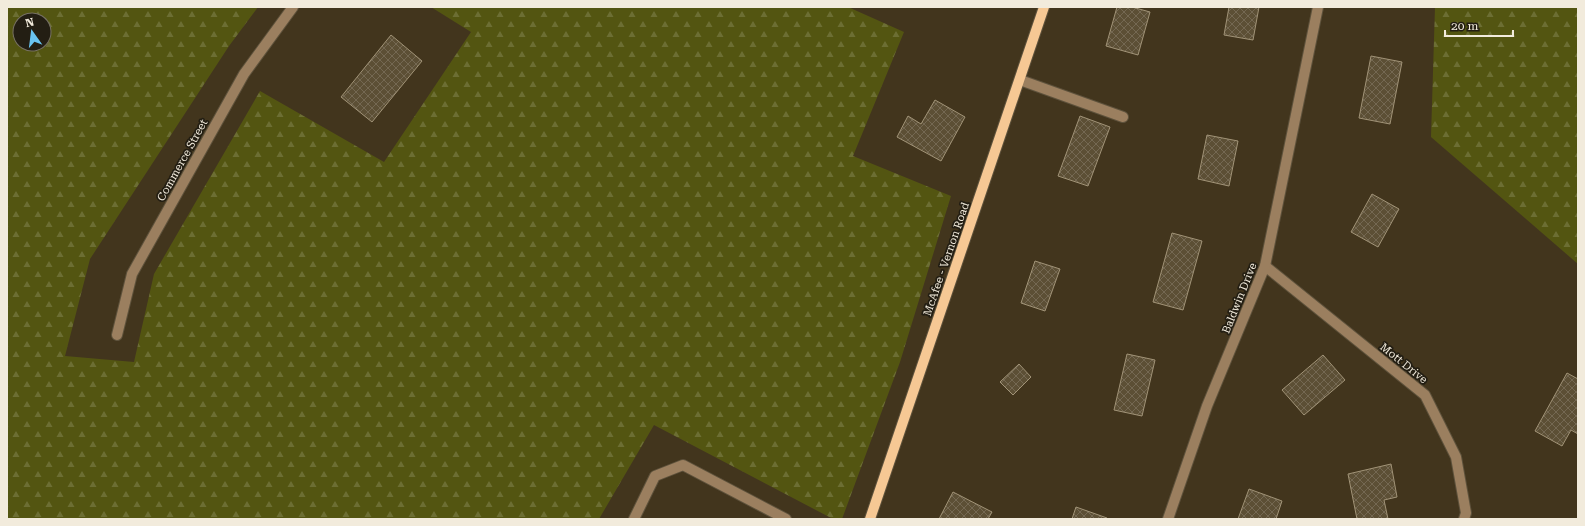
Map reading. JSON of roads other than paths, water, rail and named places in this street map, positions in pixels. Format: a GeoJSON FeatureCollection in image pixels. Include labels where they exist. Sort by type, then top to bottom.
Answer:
{"type":"FeatureCollection","features":[{"type":"Feature","properties":{"kind":"main road","name":"McAfee - Vernon Road"},"geometry":{"type":"LineString","coordinates":[[870,519],[1044,7]]}},
{"type":"Feature","properties":{"kind":"street","name":"Commerce Street"},"geometry":{"type":"LineString","coordinates":[[117,335],[132,274],[244,74],[293,7]]}},
{"type":"Feature","properties":{"kind":"street","name":"Baldwin Drive"},"geometry":{"type":"LineString","coordinates":[[1168,519],[1207,406],[1265,266],[1318,7]]}},
{"type":"Feature","properties":{"kind":"street"},"geometry":{"type":"LineString","coordinates":[[1020,80],[1123,117]]}},
{"type":"Feature","properties":{"kind":"street","name":"Mott Drive"},"geometry":{"type":"LineString","coordinates":[[1265,266],[1425,396],[1456,457],[1466,513],[1464,519]]}},
{"type":"Feature","properties":{"kind":"street"},"geometry":{"type":"LineString","coordinates":[[634,519],[655,476],[683,465],[786,519]]}}]}
